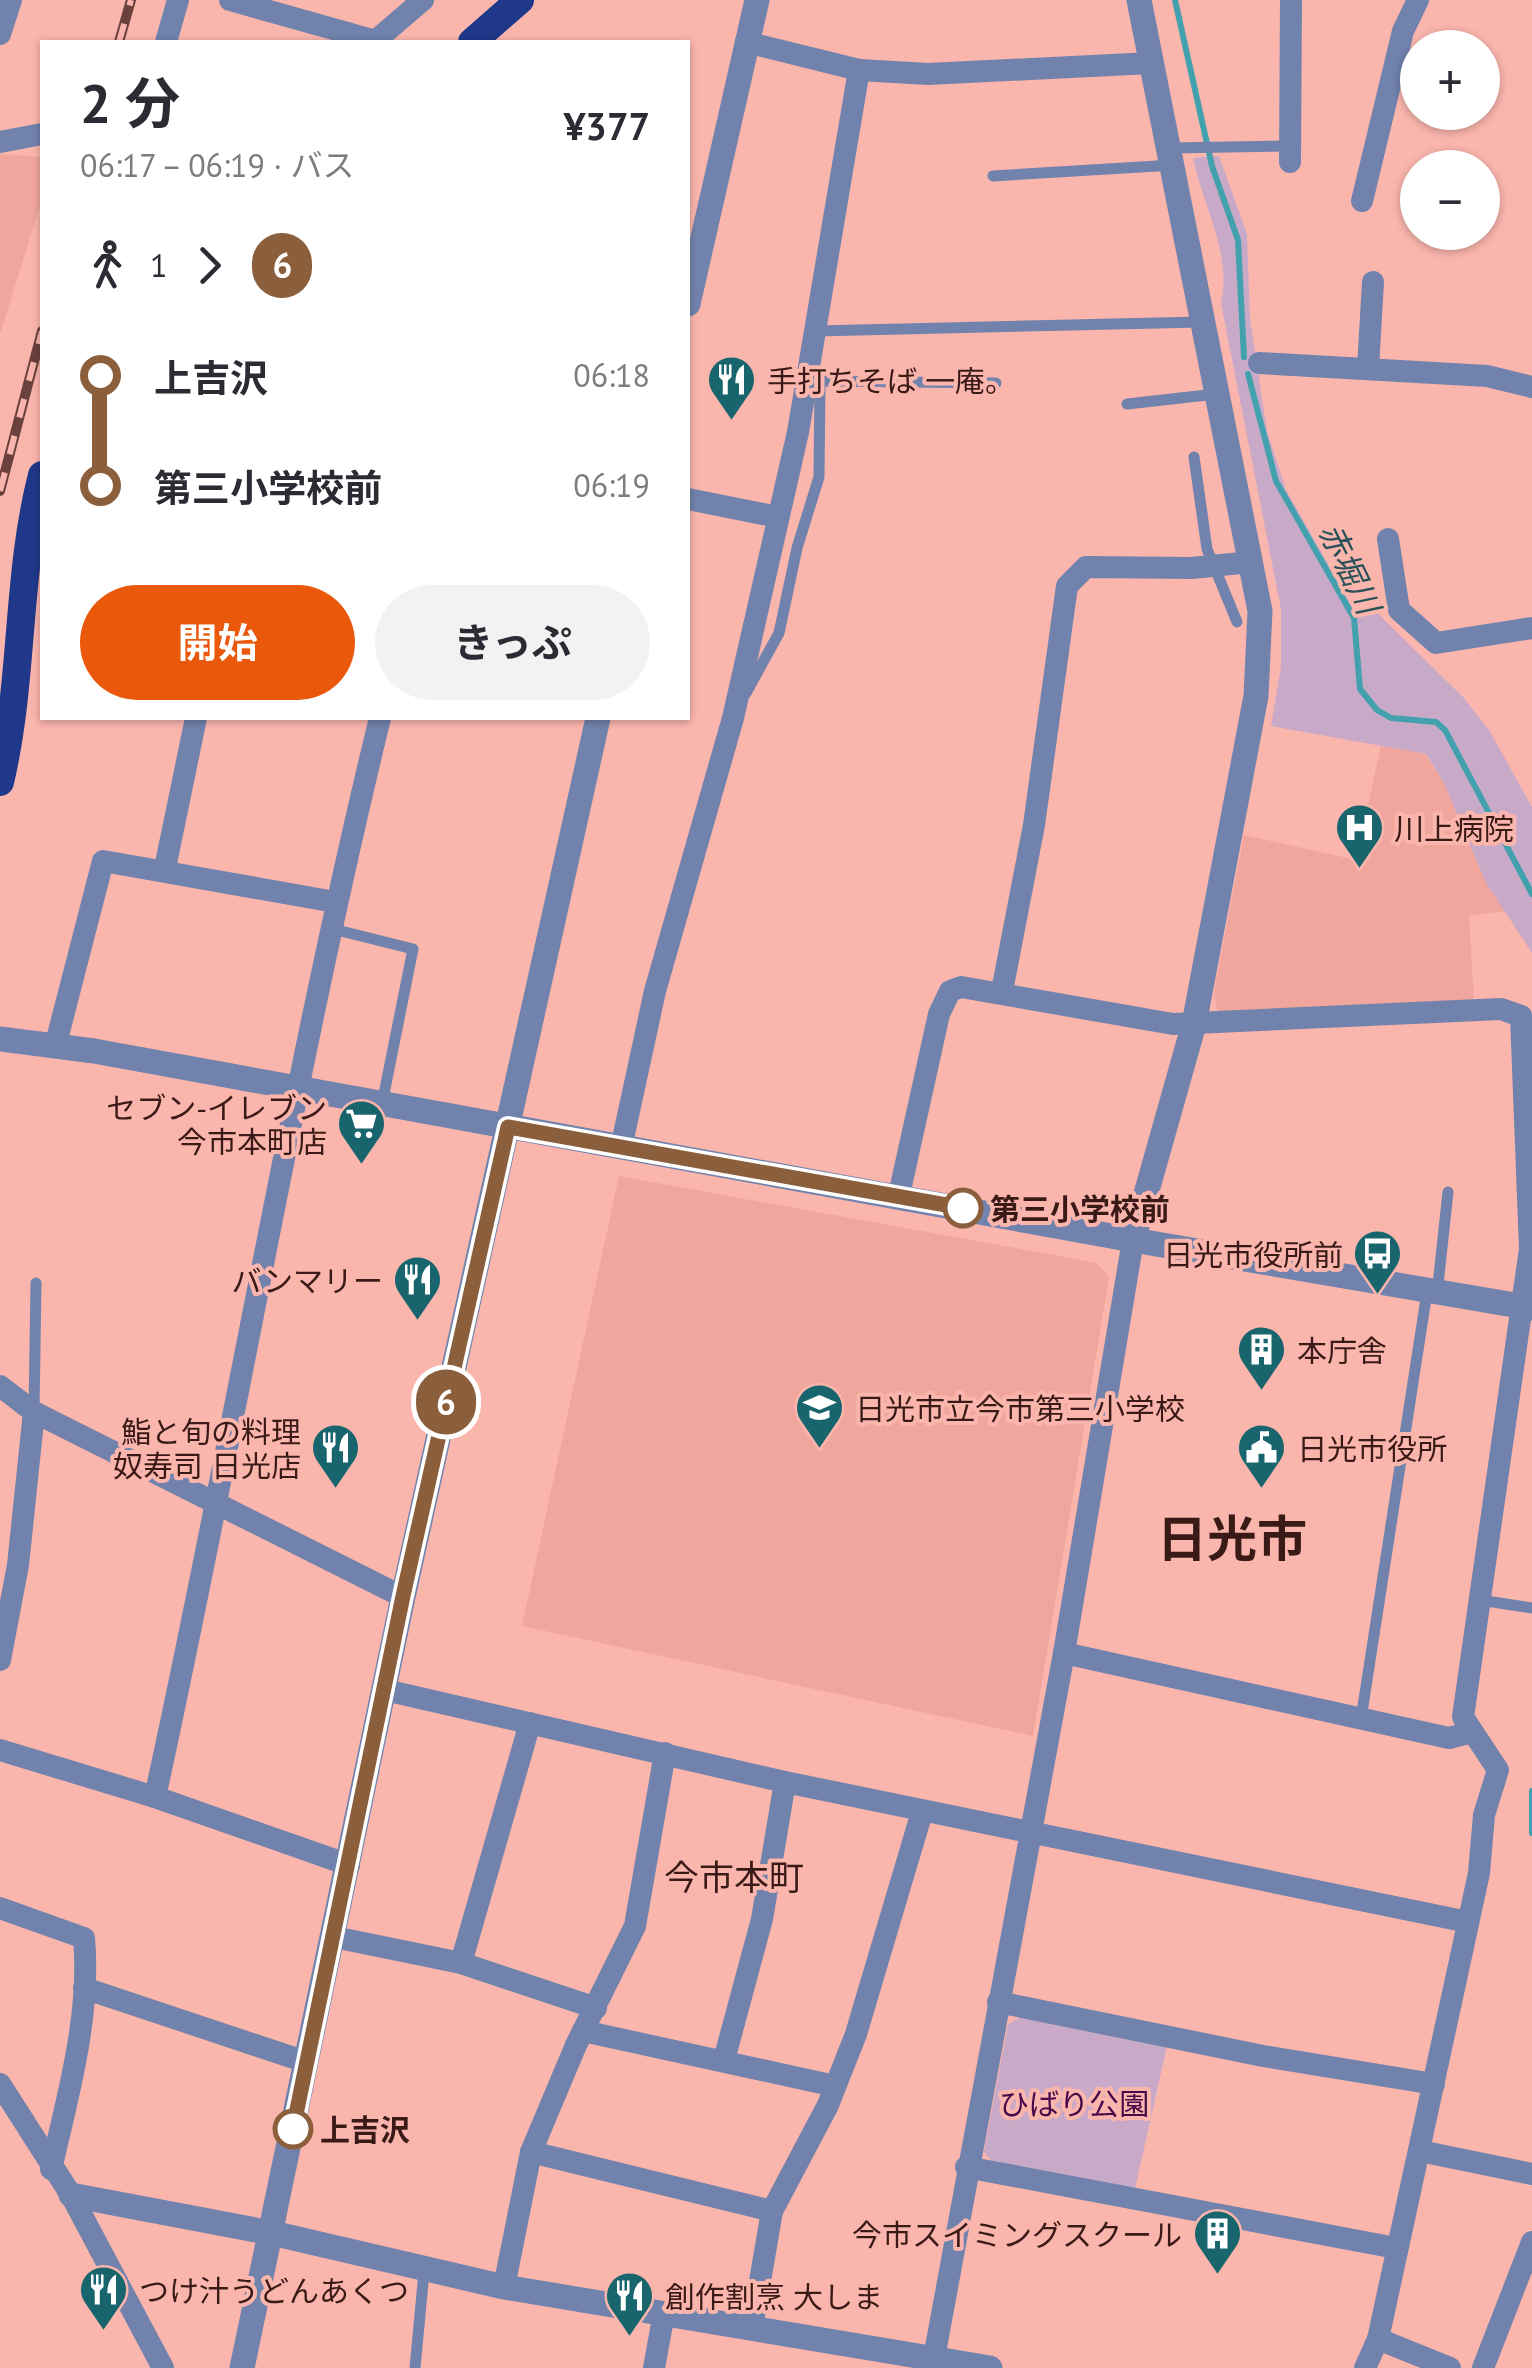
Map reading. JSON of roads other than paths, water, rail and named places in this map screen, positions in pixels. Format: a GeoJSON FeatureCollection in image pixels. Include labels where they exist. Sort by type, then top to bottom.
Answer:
{"type":"FeatureCollection","features":[{"type":"Feature","properties":{"kind":"highway"},"geometry":{"type":"LineString","coordinates":[[474,40],[520,0]]}},
{"type":"Feature","properties":{"kind":"highway"},"geometry":{"type":"LineString","coordinates":[[0,782],[13,727],[30,528],[40,485]]}},
{"type":"Feature","properties":{"kind":"street"},"geometry":{"type":"LineString","coordinates":[[0,34],[11,0]]}},
{"type":"Feature","properties":{"kind":"street"},"geometry":{"type":"LineString","coordinates":[[167,40],[178,0]]}},
{"type":"Feature","properties":{"kind":"street"},"geometry":{"type":"LineString","coordinates":[[230,0],[368,40]]}},
{"type":"Feature","properties":{"kind":"street"},"geometry":{"type":"LineString","coordinates":[[377,40],[424,0]]}},
{"type":"Feature","properties":{"kind":"street"},"geometry":{"type":"LineString","coordinates":[[690,290],[756,0]]}},
{"type":"Feature","properties":{"kind":"street"},"geometry":{"type":"LineString","coordinates":[[934,2358],[966,2167],[1064,1653],[1133,1240],[1194,1024],[1260,663],[1260,611],[1140,0]]}},
{"type":"Feature","properties":{"kind":"street"},"geometry":{"type":"LineString","coordinates":[[1290,154],[1291,0]]}},
{"type":"Feature","properties":{"kind":"street"},"geometry":{"type":"LineString","coordinates":[[1362,201],[1403,30],[1418,0]]}},
{"type":"Feature","properties":{"kind":"street"},"geometry":{"type":"LineString","coordinates":[[746,42],[859,70],[928,74],[1152,63]]}},
{"type":"Feature","properties":{"kind":"street"},"geometry":{"type":"LineString","coordinates":[[621,1148],[655,991],[733,718],[778,517],[814,380],[816,331],[859,70]]}},
{"type":"Feature","properties":{"kind":"street"},"geometry":{"type":"LineString","coordinates":[[0,142],[40,134]]}},
{"type":"Feature","properties":{"kind":"street"},"geometry":{"type":"LineString","coordinates":[[1368,368],[1372,282]]}},
{"type":"Feature","properties":{"kind":"street"},"geometry":{"type":"LineString","coordinates":[[1260,363],[1488,376],[1532,387]]}},
{"type":"Feature","properties":{"kind":"street"},"geometry":{"type":"LineString","coordinates":[[690,500],[778,517]]}},
{"type":"Feature","properties":{"kind":"street"},"geometry":{"type":"LineString","coordinates":[[1388,539],[1399,610],[1436,644],[1532,628]]}},
{"type":"Feature","properties":{"kind":"street"},"geometry":{"type":"LineString","coordinates":[[1002,991],[1034,824],[1067,586],[1086,567],[1250,562]]}},
{"type":"Feature","properties":{"kind":"street"},"geometry":{"type":"LineString","coordinates":[[165,868],[196,720]]}},
{"type":"Feature","properties":{"kind":"street"},"geometry":{"type":"LineString","coordinates":[[156,1796],[219,1506],[329,928],[380,720]]}},
{"type":"Feature","properties":{"kind":"street"},"geometry":{"type":"LineString","coordinates":[[242,2368],[403,1596],[598,720]]}},
{"type":"Feature","properties":{"kind":"street"},"geometry":{"type":"LineString","coordinates":[[54,1047],[103,861],[165,868],[335,902]]}},
{"type":"Feature","properties":{"kind":"street"},"geometry":{"type":"LineString","coordinates":[[898,1195],[938,1014],[950,991],[961,987],[1194,1024],[1515,1010],[1524,1028],[1532,1227],[1527,1307],[1464,1718],[1498,1770],[1484,1816],[1479,1873],[1420,2151],[1378,2338],[1365,2368]]}},
{"type":"Feature","properties":{"kind":"street"},"geometry":{"type":"LineString","coordinates":[[0,1039],[297,1088],[1133,1240],[1527,1307]]}},
{"type":"Feature","properties":{"kind":"street"},"geometry":{"type":"LineString","coordinates":[[0,1386],[34,1412],[403,1596]]}},
{"type":"Feature","properties":{"kind":"street"},"geometry":{"type":"LineString","coordinates":[[0,1660],[18,1565],[34,1412]]}},
{"type":"Feature","properties":{"kind":"street"},"geometry":{"type":"LineString","coordinates":[[1064,1653],[1450,1738],[1472,1732]]}},
{"type":"Feature","properties":{"kind":"street"},"geometry":{"type":"LineString","coordinates":[[385,1690],[922,1812],[1468,1922]]}},
{"type":"Feature","properties":{"kind":"street"},"geometry":{"type":"LineString","coordinates":[[461,1963],[530,1723]]}},
{"type":"Feature","properties":{"kind":"street"},"geometry":{"type":"LineString","coordinates":[[0,1750],[156,1796],[349,1865]]}},
{"type":"Feature","properties":{"kind":"street"},"geometry":{"type":"LineString","coordinates":[[504,2287],[531,2152],[635,1926],[665,1754]]}},
{"type":"Feature","properties":{"kind":"street"},"geometry":{"type":"LineString","coordinates":[[724,2060],[762,1919],[784,1782]]}},
{"type":"Feature","properties":{"kind":"street"},"geometry":{"type":"LineString","coordinates":[[752,2328],[772,2211],[836,2086],[883,1953],[922,1812]]}},
{"type":"Feature","properties":{"kind":"street"},"geometry":{"type":"LineString","coordinates":[[0,1908],[84,1938],[84,1988],[51,2170]]}},
{"type":"Feature","properties":{"kind":"street"},"geometry":{"type":"LineString","coordinates":[[334,1937],[461,1963],[596,2008]]}},
{"type":"Feature","properties":{"kind":"street"},"geometry":{"type":"LineString","coordinates":[[84,1988],[306,2062]]}},
{"type":"Feature","properties":{"kind":"street"},"geometry":{"type":"LineString","coordinates":[[998,2002],[1434,2084]]}},
{"type":"Feature","properties":{"kind":"street"},"geometry":{"type":"LineString","coordinates":[[584,2031],[836,2086]]}},
{"type":"Feature","properties":{"kind":"street"},"geometry":{"type":"LineString","coordinates":[[0,2084],[51,2170],[71,2195],[163,2368]]}},
{"type":"Feature","properties":{"kind":"street"},"geometry":{"type":"LineString","coordinates":[[1420,2151],[1532,2174]]}},
{"type":"Feature","properties":{"kind":"street"},"geometry":{"type":"LineString","coordinates":[[531,2152],[772,2211]]}},
{"type":"Feature","properties":{"kind":"street"},"geometry":{"type":"LineString","coordinates":[[966,2167],[1396,2248]]}},
{"type":"Feature","properties":{"kind":"street"},"geometry":{"type":"LineString","coordinates":[[71,2195],[272,2233],[424,2272],[990,2368]]}},
{"type":"Feature","properties":{"kind":"street"},"geometry":{"type":"LineString","coordinates":[[1482,2368],[1532,2242]]}},
{"type":"Feature","properties":{"kind":"street"},"geometry":{"type":"LineString","coordinates":[[654,2368],[664,2314]]}},
{"type":"Feature","properties":{"kind":"street"},"geometry":{"type":"LineString","coordinates":[[1378,2338],[1450,2368]]}},
{"type":"Feature","properties":{"kind":"lane"},"geometry":{"type":"LineString","coordinates":[[993,176],[1171,156],[1290,154]]}},
{"type":"Feature","properties":{"kind":"lane"},"geometry":{"type":"LineString","coordinates":[[816,331],[1201,322]]}},
{"type":"Feature","properties":{"kind":"lane"},"geometry":{"type":"LineString","coordinates":[[733,718],[779,633],[797,548],[819,477],[814,380],[996,383]]}},
{"type":"Feature","properties":{"kind":"lane"},"geometry":{"type":"LineString","coordinates":[[1127,404],[1216,394]]}},
{"type":"Feature","properties":{"kind":"lane"},"geometry":{"type":"LineString","coordinates":[[1194,457],[1212,566],[1236,622]]}},
{"type":"Feature","properties":{"kind":"lane"},"geometry":{"type":"LineString","coordinates":[[329,928],[413,949],[382,1104]]}},
{"type":"Feature","properties":{"kind":"lane"},"geometry":{"type":"LineString","coordinates":[[1361,1719],[1448,1192]]}},
{"type":"Feature","properties":{"kind":"lane"},"geometry":{"type":"LineString","coordinates":[[34,1412],[36,1282]]}},
{"type":"Feature","properties":{"kind":"lane"},"geometry":{"type":"LineString","coordinates":[[1480,1600],[1532,1608]]}},
{"type":"Feature","properties":{"kind":"lane"},"geometry":{"type":"LineString","coordinates":[[415,2368],[424,2272]]}},
{"type":"Feature","properties":{"kind":"waterway","name":"赤堀川"},"geometry":{"type":"LineString","coordinates":[[1175,0],[1212,166],[1238,240],[1244,357]]}},
{"type":"Feature","properties":{"kind":"waterway","name":"赤堀川"},"geometry":{"type":"LineString","coordinates":[[1248,374],[1276,481],[1354,618],[1360,689],[1377,710],[1391,718],[1436,722],[1445,730],[1532,894]]}},
{"type":"Feature","properties":{"kind":"waterway","name":"赤堀川"},"geometry":{"type":"LineString","coordinates":[[1532,1791],[1532,1833]]}},
{"type":"Feature","properties":{"kind":"railway"},"geometry":{"type":"LineString","coordinates":[[120,40],[131,0]]}},
{"type":"Feature","properties":{"kind":"railway"},"geometry":{"type":"LineString","coordinates":[[0,491],[40,339]]}},
{"type":"Feature","properties":{"kind":"place","name":"手打ちそば 一庵。"},"geometry":{"type":"Point","coordinates":[732,422]}},
{"type":"Feature","properties":{"kind":"place","name":"川上病院"},"geometry":{"type":"Point","coordinates":[1359,870]}},
{"type":"Feature","properties":{"kind":"place","name":"セブン-イレブン 今市本町店"},"geometry":{"type":"Point","coordinates":[362,1166]}},
{"type":"Feature","properties":{"kind":"place","name":"第三小学校前"},"geometry":{"type":"Point","coordinates":[963,1208]}},
{"type":"Feature","properties":{"kind":"place","name":"日光市役所前"},"geometry":{"type":"Point","coordinates":[1378,1296]}},
{"type":"Feature","properties":{"kind":"place","name":"バンマリー"},"geometry":{"type":"Point","coordinates":[418,1322]}},
{"type":"Feature","properties":{"kind":"place","name":"本庁舎"},"geometry":{"type":"Point","coordinates":[1262,1392]}},
{"type":"Feature","properties":{"kind":"place","name":"日光市立今市第三小学校"},"geometry":{"type":"Point","coordinates":[820,1450]}},
{"type":"Feature","properties":{"kind":"place","name":"鮨と旬の料理 奴寿司 日光店"},"geometry":{"type":"Point","coordinates":[336,1490]}},
{"type":"Feature","properties":{"kind":"place","name":"日光市役所"},"geometry":{"type":"Point","coordinates":[1262,1490]}},
{"type":"Feature","properties":{"kind":"place","name":"上吉沢"},"geometry":{"type":"Point","coordinates":[293,2129]}},
{"type":"Feature","properties":{"kind":"place","name":"今市スイミングスクール"},"geometry":{"type":"Point","coordinates":[1217,2276]}},
{"type":"Feature","properties":{"kind":"place","name":"つけ汁うどんあくつ"},"geometry":{"type":"Point","coordinates":[104,2332]}},
{"type":"Feature","properties":{"kind":"place","name":"創作割烹 大しま"},"geometry":{"type":"Point","coordinates":[630,2338]}},
{"type":"Feature","properties":{"kind":"district","name":"日光市"},"geometry":{"type":"Point","coordinates":[1232,1538]}},
{"type":"Feature","properties":{"kind":"district","name":"今市本町"},"geometry":{"type":"Point","coordinates":[734,1877]}},
{"type":"Feature","properties":{"kind":"park label","name":"ひばり公園"},"geometry":{"type":"Point","coordinates":[1074,2103]}}]}
